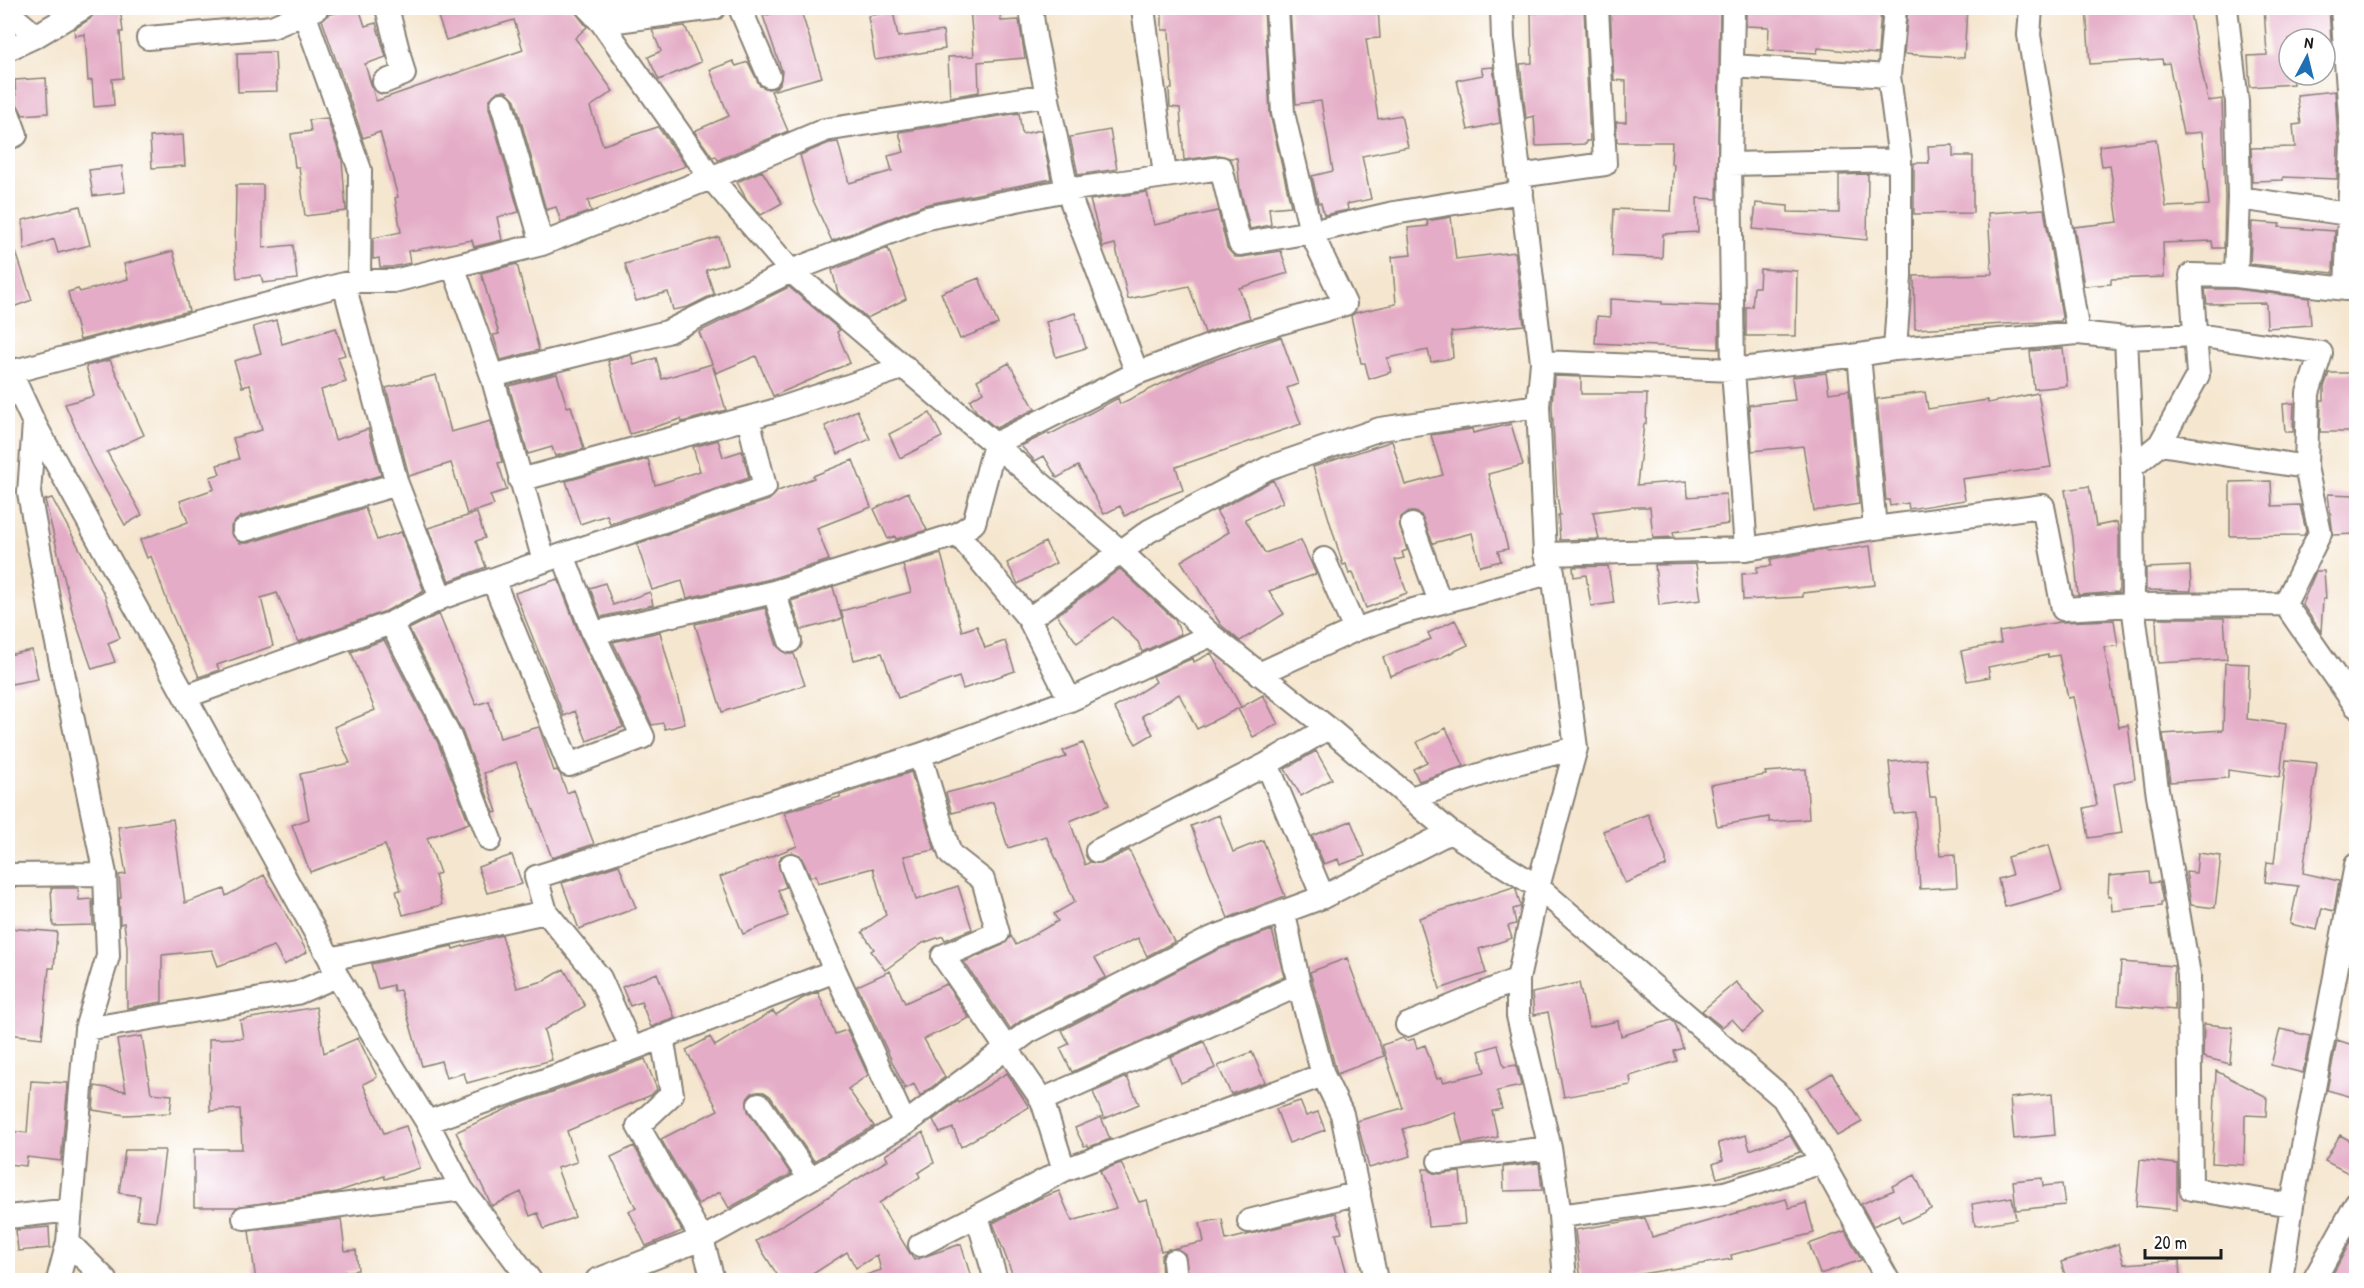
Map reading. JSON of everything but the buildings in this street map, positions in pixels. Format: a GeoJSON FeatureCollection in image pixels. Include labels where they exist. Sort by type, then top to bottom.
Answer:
{"type":"FeatureCollection","features":[{"type":"Feature","properties":{"kind":"street"},"geometry":{"type":"LineString","coordinates":[[8,49],[36,36],[83,8]]}},
{"type":"Feature","properties":{"kind":"street"},"geometry":{"type":"LineString","coordinates":[[384,82],[404,75],[387,8]]}},
{"type":"Feature","properties":{"kind":"street"},"geometry":{"type":"LineString","coordinates":[[595,15],[714,8]]}},
{"type":"Feature","properties":{"kind":"street"},"geometry":{"type":"LineString","coordinates":[[740,8],[769,76]]}},
{"type":"Feature","properties":{"kind":"street"},"geometry":{"type":"LineString","coordinates":[[1031,8],[1035,38],[1067,190],[1137,373]]}},
{"type":"Feature","properties":{"kind":"street"},"geometry":{"type":"LineString","coordinates":[[1143,8],[1165,175]]}},
{"type":"Feature","properties":{"kind":"street"},"geometry":{"type":"LineString","coordinates":[[593,633],[774,592],[958,534],[974,523],[995,444],[1137,373],[1236,336],[1345,304],[1311,232],[1283,113],[1277,8]]}},
{"type":"Feature","properties":{"kind":"street"},"geometry":{"type":"LineString","coordinates":[[1502,8],[1503,39],[1542,362],[1538,406],[1549,563],[1576,748],[1538,887],[1518,979],[1518,1016],[1550,1148],[1560,1216],[1565,1281]]}},
{"type":"Feature","properties":{"kind":"street"},"geometry":{"type":"LineString","coordinates":[[492,376],[667,332],[791,271],[927,218],[1067,190],[1221,168],[1240,244],[1311,232],[1605,164],[1597,8]]}},
{"type":"Feature","properties":{"kind":"street"},"geometry":{"type":"LineString","coordinates":[[1733,8],[1730,164],[1733,370],[1746,549]]}},
{"type":"Feature","properties":{"kind":"street"},"geometry":{"type":"LineString","coordinates":[[1895,8],[1889,76],[1900,160],[1900,277],[1895,349]]}},
{"type":"Feature","properties":{"kind":"street"},"geometry":{"type":"LineString","coordinates":[[2031,8],[2029,34],[2078,333]]}},
{"type":"Feature","properties":{"kind":"street"},"geometry":{"type":"LineString","coordinates":[[2226,8],[2237,102],[2239,198],[2236,276]]}},
{"type":"Feature","properties":{"kind":"street"},"geometry":{"type":"LineString","coordinates":[[2132,467],[2160,444],[2198,375],[2191,275],[2236,276],[2351,289],[2348,214],[2352,143],[2342,8]]}},
{"type":"Feature","properties":{"kind":"street"},"geometry":{"type":"LineString","coordinates":[[148,38],[272,27],[311,10],[360,170],[352,283],[397,484],[441,598]]}},
{"type":"Feature","properties":{"kind":"street"},"geometry":{"type":"LineString","coordinates":[[8,12],[36,36]]}},
{"type":"Feature","properties":{"kind":"street"},"geometry":{"type":"LineString","coordinates":[[595,15],[711,178],[791,271],[1120,551],[1211,635],[1328,728],[1450,832],[1538,887],[1783,1098],[1822,1162],[1888,1281]]}},
{"type":"Feature","properties":{"kind":"street"},"geometry":{"type":"LineString","coordinates":[[1731,66],[1889,76]]}},
{"type":"Feature","properties":{"kind":"street"},"geometry":{"type":"LineString","coordinates":[[530,1281],[462,1189],[428,1122],[333,968],[187,696],[34,423],[9,370],[352,283],[394,281],[542,244],[711,178],[825,130],[1048,95]]}},
{"type":"Feature","properties":{"kind":"street"},"geometry":{"type":"LineString","coordinates":[[502,104],[542,244]]}},
{"type":"Feature","properties":{"kind":"street"},"geometry":{"type":"LineString","coordinates":[[8,113],[16,135],[8,138]]}},
{"type":"Feature","properties":{"kind":"street"},"geometry":{"type":"LineString","coordinates":[[1730,164],[1900,160]]}},
{"type":"Feature","properties":{"kind":"street"},"geometry":{"type":"LineString","coordinates":[[2239,198],[2348,214]]}},
{"type":"Feature","properties":{"kind":"street"},"geometry":{"type":"LineString","coordinates":[[453,266],[492,376],[520,480],[553,558],[593,633],[643,737],[569,765],[493,580]]}},
{"type":"Feature","properties":{"kind":"street"},"geometry":{"type":"LineString","coordinates":[[1542,362],[1733,370],[1895,349],[2078,333],[2126,338],[2196,335],[2321,353],[2308,393],[2306,467],[2320,533],[2285,604]]}},
{"type":"Feature","properties":{"kind":"street"},"geometry":{"type":"LineString","coordinates":[[2126,338],[2132,467],[2133,605],[2157,789],[2188,975],[2191,1190],[2292,1205]]}},
{"type":"Feature","properties":{"kind":"street"},"geometry":{"type":"LineString","coordinates":[[1859,355],[1875,528]]}},
{"type":"Feature","properties":{"kind":"street"},"geometry":{"type":"LineString","coordinates":[[520,480],[748,418],[905,367]]}},
{"type":"Feature","properties":{"kind":"street"},"geometry":{"type":"LineString","coordinates":[[1029,619],[1149,531],[1268,468],[1380,429],[1538,406]]}},
{"type":"Feature","properties":{"kind":"street"},"geometry":{"type":"LineString","coordinates":[[187,696],[391,623],[441,598],[765,487],[748,418]]}},
{"type":"Feature","properties":{"kind":"street"},"geometry":{"type":"LineString","coordinates":[[34,423],[29,493],[52,619],[105,874],[108,956],[86,1029],[68,1242],[58,1281]]}},
{"type":"Feature","properties":{"kind":"street"},"geometry":{"type":"LineString","coordinates":[[2160,444],[2306,467]]}},
{"type":"Feature","properties":{"kind":"street"},"geometry":{"type":"LineString","coordinates":[[244,530],[397,484]]}},
{"type":"Feature","properties":{"kind":"street"},"geometry":{"type":"LineString","coordinates":[[1259,674],[1354,630],[1549,563],[1746,549],[1875,528],[2043,506],[2063,609],[2133,605],[2285,604]]}},
{"type":"Feature","properties":{"kind":"street"},"geometry":{"type":"LineString","coordinates":[[1412,525],[1440,602]]}},
{"type":"Feature","properties":{"kind":"street"},"geometry":{"type":"LineString","coordinates":[[958,534],[1029,619],[1070,700]]}},
{"type":"Feature","properties":{"kind":"street"},"geometry":{"type":"LineString","coordinates":[[1324,559],[1354,630]]}},
{"type":"Feature","properties":{"kind":"street"},"geometry":{"type":"LineString","coordinates":[[774,592],[790,641]]}},
{"type":"Feature","properties":{"kind":"street"},"geometry":{"type":"LineString","coordinates":[[2285,604],[2356,706]]}},
{"type":"Feature","properties":{"kind":"street"},"geometry":{"type":"LineString","coordinates":[[391,623],[450,737],[490,840]]}},
{"type":"Feature","properties":{"kind":"street"},"geometry":{"type":"LineString","coordinates":[[632,1049],[600,978],[546,912],[536,877],[920,755],[1070,700],[1211,635]]}},
{"type":"Feature","properties":{"kind":"street"},"geometry":{"type":"LineString","coordinates":[[1097,851],[1267,764],[1328,728]]}},
{"type":"Feature","properties":{"kind":"street"},"geometry":{"type":"LineString","coordinates":[[1411,798],[1509,765],[1576,748]]}},
{"type":"Feature","properties":{"kind":"street"},"geometry":{"type":"LineString","coordinates":[[920,755],[950,854],[983,879],[998,933],[943,956],[1042,1100],[1064,1170]]}},
{"type":"Feature","properties":{"kind":"street"},"geometry":{"type":"LineString","coordinates":[[1267,764],[1323,897]]}},
{"type":"Feature","properties":{"kind":"street"},"geometry":{"type":"LineString","coordinates":[[597,1281],[702,1239],[810,1179],[904,1124],[1028,1032],[1212,938],[1323,897],[1450,832]]}},
{"type":"Feature","properties":{"kind":"street"},"geometry":{"type":"LineString","coordinates":[[791,865],[835,971],[904,1124]]}},
{"type":"Feature","properties":{"kind":"street"},"geometry":{"type":"LineString","coordinates":[[2281,1281],[2292,1205],[2356,865]]}},
{"type":"Feature","properties":{"kind":"street"},"geometry":{"type":"LineString","coordinates":[[8,875],[105,874]]}},
{"type":"Feature","properties":{"kind":"street"},"geometry":{"type":"LineString","coordinates":[[86,1029],[297,993],[333,968],[546,912]]}},
{"type":"Feature","properties":{"kind":"street"},"geometry":{"type":"LineString","coordinates":[[1284,913],[1299,985],[1323,1075],[1342,1114],[1376,1281]]}},
{"type":"Feature","properties":{"kind":"street"},"geometry":{"type":"LineString","coordinates":[[428,1122],[632,1049],[835,971]]}},
{"type":"Feature","properties":{"kind":"street"},"geometry":{"type":"LineString","coordinates":[[1407,1025],[1518,979]]}},
{"type":"Feature","properties":{"kind":"street"},"geometry":{"type":"LineString","coordinates":[[1042,1100],[1299,985]]}},
{"type":"Feature","properties":{"kind":"street"},"geometry":{"type":"LineString","coordinates":[[662,1037],[672,1094],[638,1126],[702,1239],[712,1281]]}},
{"type":"Feature","properties":{"kind":"street"},"geometry":{"type":"LineString","coordinates":[[920,1245],[1064,1170],[1323,1075]]}},
{"type":"Feature","properties":{"kind":"street"},"geometry":{"type":"LineString","coordinates":[[759,1104],[810,1179]]}},
{"type":"Feature","properties":{"kind":"street"},"geometry":{"type":"LineString","coordinates":[[1439,1161],[1550,1148]]}},
{"type":"Feature","properties":{"kind":"street"},"geometry":{"type":"LineString","coordinates":[[1560,1216],[1725,1193],[1822,1162]]}},
{"type":"Feature","properties":{"kind":"street"},"geometry":{"type":"LineString","coordinates":[[244,1218],[462,1189]]}},
{"type":"Feature","properties":{"kind":"street"},"geometry":{"type":"LineString","coordinates":[[1249,1221],[1359,1193]]}},
{"type":"Feature","properties":{"kind":"street"},"geometry":{"type":"LineString","coordinates":[[2314,1281],[2356,1204]]}},
{"type":"Feature","properties":{"kind":"street"},"geometry":{"type":"LineString","coordinates":[[8,1217],[71,1210]]}},
{"type":"Feature","properties":{"kind":"street"},"geometry":{"type":"LineString","coordinates":[[977,1216],[996,1281]]}},
{"type":"Feature","properties":{"kind":"street"},"geometry":{"type":"LineString","coordinates":[[68,1242],[106,1281]]}}]}
